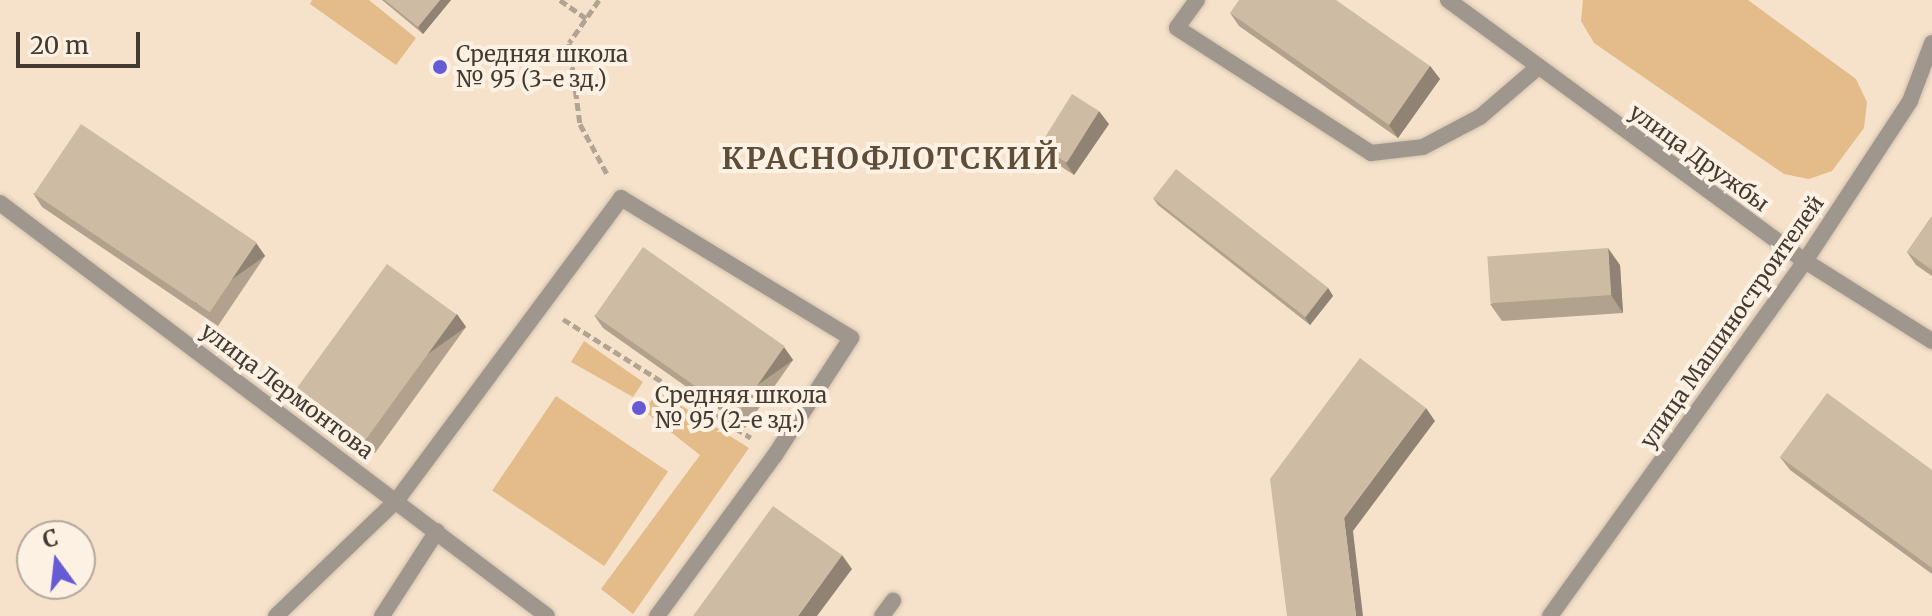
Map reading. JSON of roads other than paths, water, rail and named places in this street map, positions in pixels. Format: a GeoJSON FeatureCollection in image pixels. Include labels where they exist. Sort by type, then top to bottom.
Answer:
{"type":"FeatureCollection","features":[{"type":"Feature","properties":{"kind":"street"},"geometry":{"type":"LineString","coordinates":[[1197,0],[1177,28],[1371,153],[1423,147],[1480,117],[1537,68]]}},
{"type":"Feature","properties":{"kind":"street","name":"улица Дружбы"},"geometry":{"type":"LineString","coordinates":[[1448,0],[1805,261],[1932,341]]}},
{"type":"Feature","properties":{"kind":"street","name":"улица Машиностроителей"},"geometry":{"type":"LineString","coordinates":[[1550,616],[1805,261],[1910,101],[1932,43]]}},
{"type":"Feature","properties":{"kind":"street"},"geometry":{"type":"LineString","coordinates":[[276,616],[397,500],[539,303],[621,198],[851,338],[775,455],[657,616]]}},
{"type":"Feature","properties":{"kind":"street","name":"улица Лермонтова"},"geometry":{"type":"LineString","coordinates":[[0,203],[547,616]]}},
{"type":"Feature","properties":{"kind":"street"},"geometry":{"type":"LineString","coordinates":[[382,616],[437,531]]}},
{"type":"Feature","properties":{"kind":"street"},"geometry":{"type":"LineString","coordinates":[[882,616],[893,601]]}},
{"type":"Feature","properties":{"kind":"place","name":"Средняя школа № 95 (3-е зд.)"},"geometry":{"type":"Point","coordinates":[440,67]}},
{"type":"Feature","properties":{"kind":"place","name":"Средняя школа № 95 (2-е зд.)"},"geometry":{"type":"Point","coordinates":[639,408]}},
{"type":"Feature","properties":{"kind":"district","name":"КРАСНОФЛОТСКИЙ"},"geometry":{"type":"Point","coordinates":[891,158]}}]}
